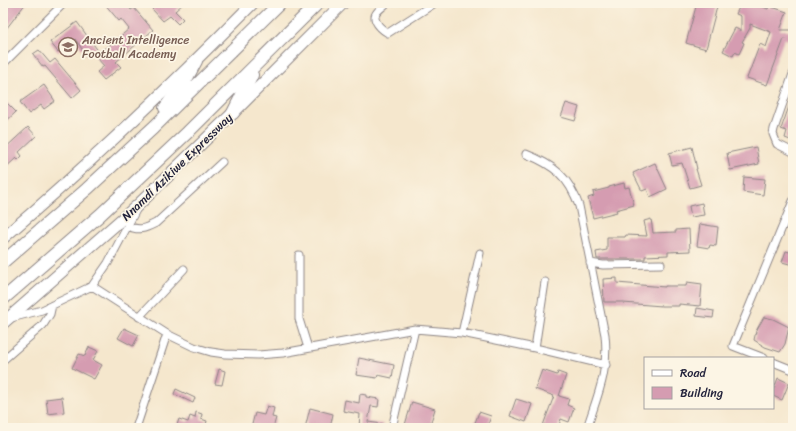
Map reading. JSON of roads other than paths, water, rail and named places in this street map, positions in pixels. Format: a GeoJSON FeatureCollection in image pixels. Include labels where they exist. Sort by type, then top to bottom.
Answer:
{"type":"FeatureCollection","features":[{"type":"Feature","properties":{"kind":"highway"},"geometry":{"type":"LineString","coordinates":[[3,238],[38,209],[196,61],[253,3]]}},
{"type":"Feature","properties":{"kind":"highway"},"geometry":{"type":"LineString","coordinates":[[3,262],[87,189],[153,128],[280,3]]}},
{"type":"Feature","properties":{"kind":"highway","name":"Nnamdi Azikiwe Expressway"},"geometry":{"type":"LineString","coordinates":[[3,299],[105,210],[256,66],[318,3]]}},
{"type":"Feature","properties":{"kind":"highway","name":"Nnamdi Azikiwe Expressway"},"geometry":{"type":"LineString","coordinates":[[6,321],[138,205],[343,3]]}},
{"type":"Feature","properties":{"kind":"highway"},"geometry":{"type":"LineString","coordinates":[[153,128],[156,120],[188,76],[196,61]]}},
{"type":"Feature","properties":{"kind":"highway"},"geometry":{"type":"LineString","coordinates":[[233,113],[256,66]]}},
{"type":"Feature","properties":{"kind":"street"},"geometry":{"type":"LineString","coordinates":[[3,64],[64,3]]}},
{"type":"Feature","properties":{"kind":"street"},"geometry":{"type":"LineString","coordinates":[[387,3],[375,14],[374,18],[376,23],[388,33],[435,3]]}},
{"type":"Feature","properties":{"kind":"street"},"geometry":{"type":"LineString","coordinates":[[793,74],[773,134],[777,144],[793,152]]}},
{"type":"Feature","properties":{"kind":"street"},"geometry":{"type":"LineString","coordinates":[[526,154],[555,170],[565,178],[574,191],[579,206],[607,350],[603,379],[587,428]]}},
{"type":"Feature","properties":{"kind":"street"},"geometry":{"type":"LineString","coordinates":[[127,226],[136,230],[143,229],[156,223],[222,162]]}},
{"type":"Feature","properties":{"kind":"street"},"geometry":{"type":"LineString","coordinates":[[761,357],[733,346],[793,201]]}},
{"type":"Feature","properties":{"kind":"street"},"geometry":{"type":"LineString","coordinates":[[6,321],[52,305],[92,286],[108,263],[138,205]]}},
{"type":"Feature","properties":{"kind":"street"},"geometry":{"type":"LineString","coordinates":[[462,333],[480,253]]}},
{"type":"Feature","properties":{"kind":"street"},"geometry":{"type":"LineString","coordinates":[[299,256],[299,319],[308,348]]}},
{"type":"Feature","properties":{"kind":"street"},"geometry":{"type":"LineString","coordinates":[[590,263],[602,265],[662,264]]}},
{"type":"Feature","properties":{"kind":"street"},"geometry":{"type":"LineString","coordinates":[[139,317],[184,269]]}},
{"type":"Feature","properties":{"kind":"street"},"geometry":{"type":"LineString","coordinates":[[535,348],[545,282]]}},
{"type":"Feature","properties":{"kind":"street"},"geometry":{"type":"LineString","coordinates":[[92,286],[167,334],[194,347],[211,352],[225,354],[271,354],[415,329],[462,333],[535,348],[606,366]]}},
{"type":"Feature","properties":{"kind":"street"},"geometry":{"type":"LineString","coordinates":[[3,360],[43,325],[50,314],[52,305]]}},
{"type":"Feature","properties":{"kind":"street"},"geometry":{"type":"LineString","coordinates":[[392,428],[415,329]]}},
{"type":"Feature","properties":{"kind":"street"},"geometry":{"type":"LineString","coordinates":[[136,428],[167,334]]}},
{"type":"Feature","properties":{"kind":"street"},"geometry":{"type":"LineString","coordinates":[[774,362],[793,370]]}},
{"type":"Feature","properties":{"kind":"place","name":"Ancient Intelligence Football Academy"},"geometry":{"type":"Point","coordinates":[68,47]}}]}
